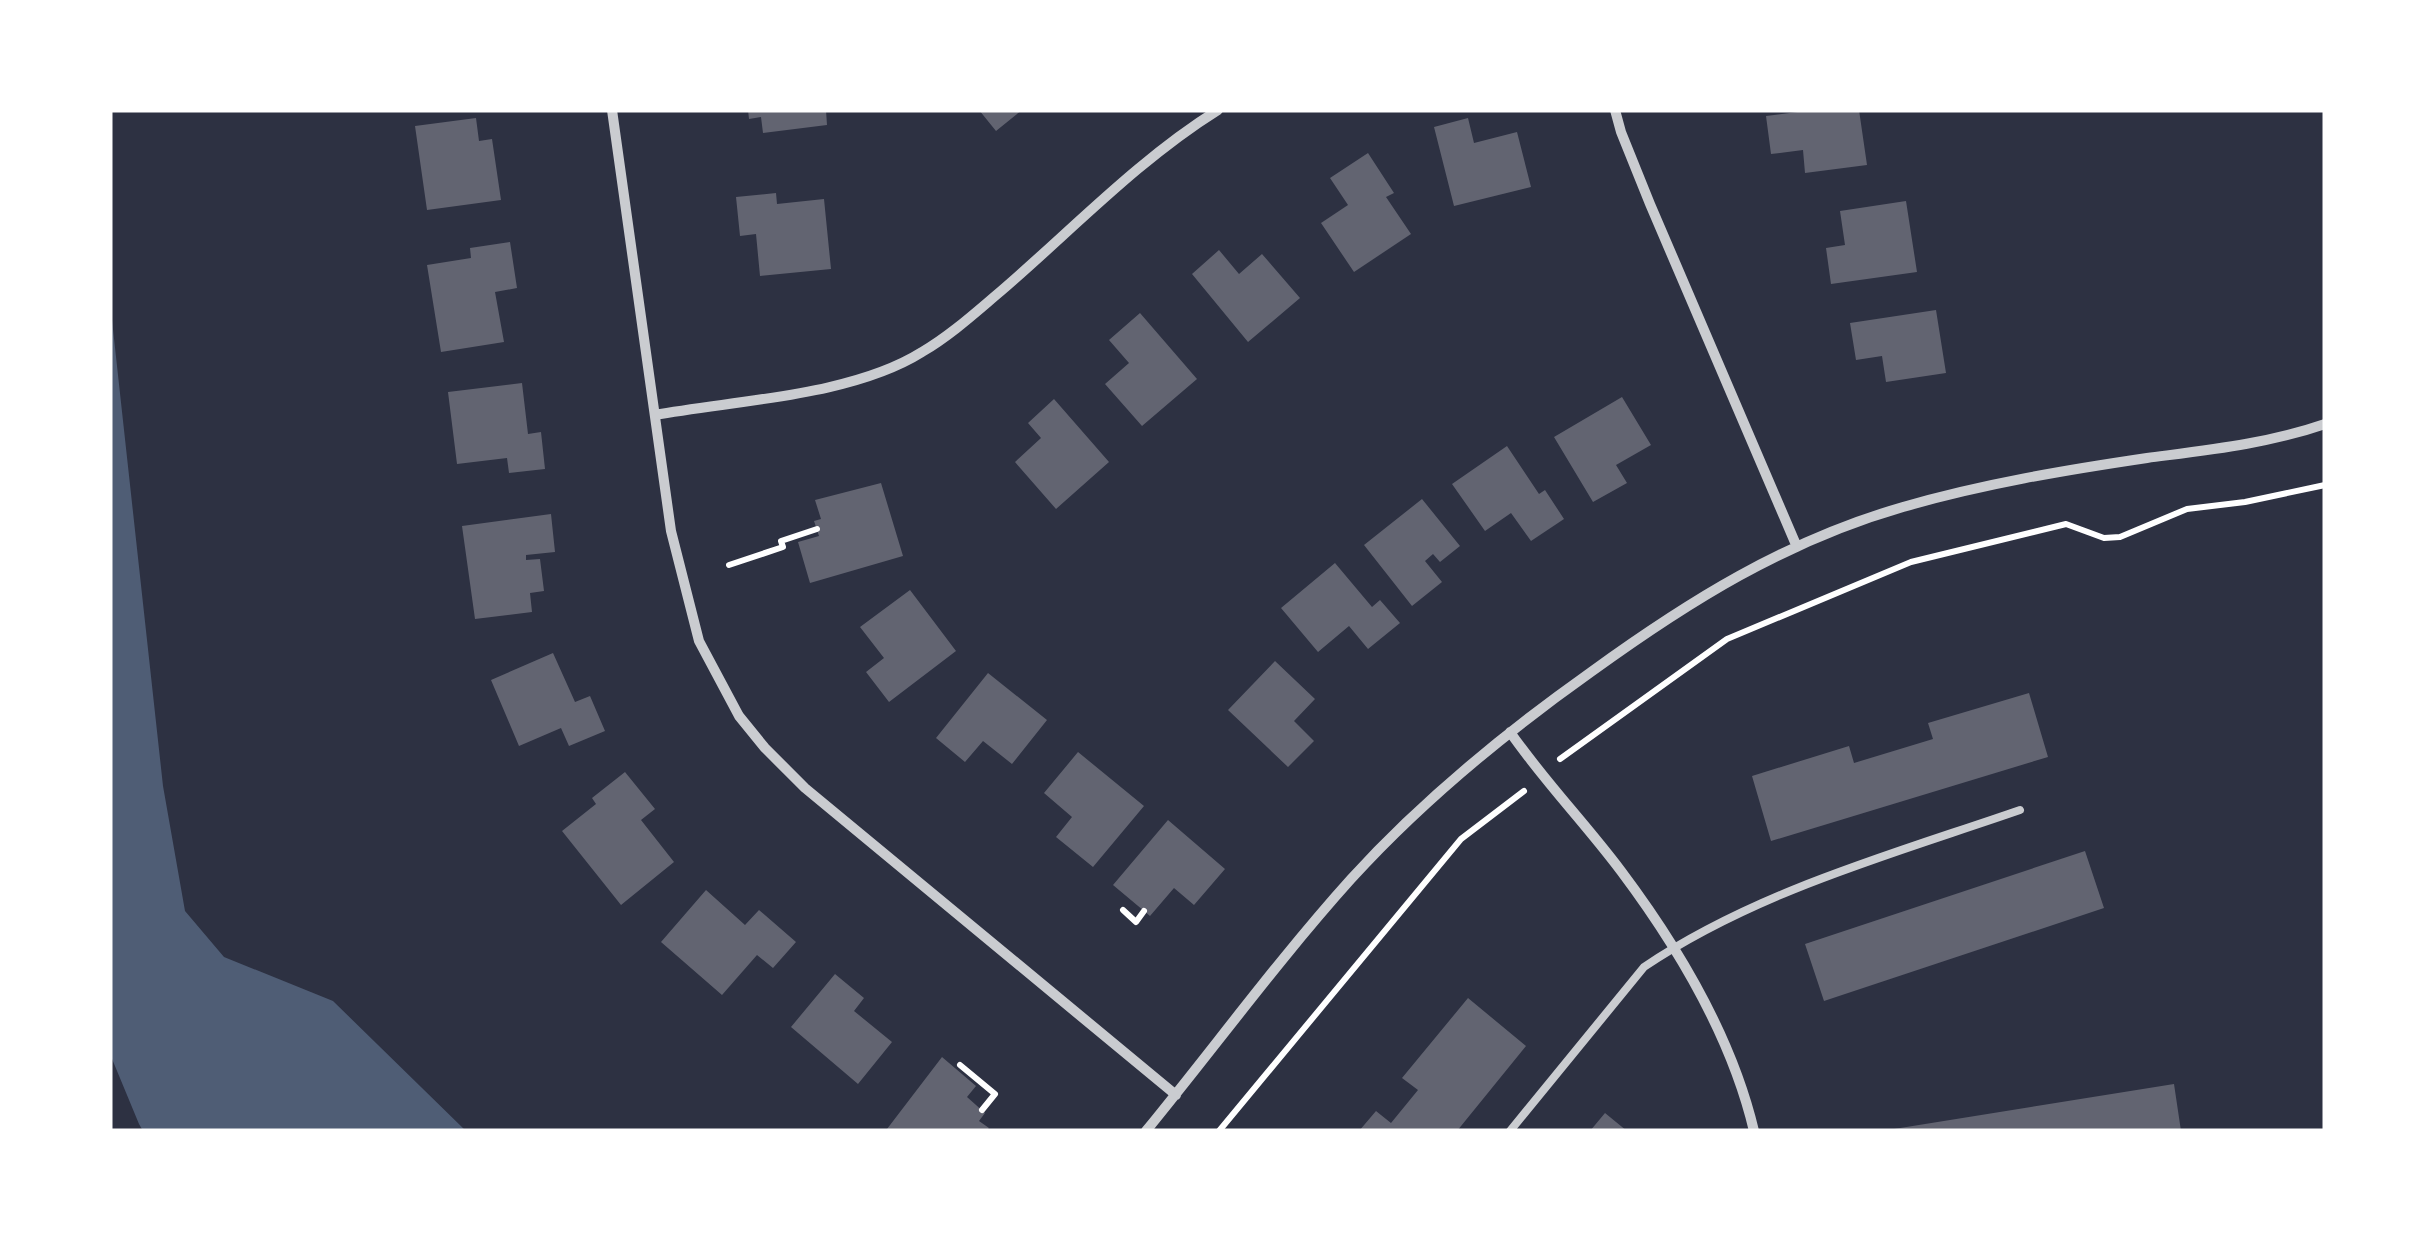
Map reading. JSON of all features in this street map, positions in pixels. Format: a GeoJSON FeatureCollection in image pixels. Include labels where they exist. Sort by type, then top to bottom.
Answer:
{"type":"FeatureCollection","features":[{"type":"Feature","properties":{"kind":"street"},"geometry":{"type":"LineString","coordinates":[[612,110],[671,531],[686,599],[714,673],[739,716],[805,788],[1176,1095]]}},
{"type":"Feature","properties":{"kind":"street"},"geometry":{"type":"LineString","coordinates":[[656,415],[828,386],[875,374],[921,354],[962,324],[1163,149],[1218,110]]}},
{"type":"Feature","properties":{"kind":"street"},"geometry":{"type":"LineString","coordinates":[[1615,110],[1643,186],[1797,547]]}},
{"type":"Feature","properties":{"kind":"street"},"geometry":{"type":"LineString","coordinates":[[1146,1131],[1352,878],[1460,774],[1510,732],[1679,608],[1755,565],[1843,526],[1905,506],[2034,478],[2247,446],[2325,424]]}},
{"type":"Feature","properties":{"kind":"street"},"geometry":{"type":"LineString","coordinates":[[1510,732],[1540,776],[1621,871],[1672,948],[1732,1062],[1754,1131]]}},
{"type":"Feature","properties":{"kind":"lane"},"geometry":{"type":"LineString","coordinates":[[1510,1131],[1644,967],[1672,948],[1800,886],[2020,810]]}},
{"type":"Feature","properties":{"kind":"path"},"geometry":{"type":"LineString","coordinates":[[1566,753],[1727,639],[1910,562],[2066,524],[2104,538],[2120,537],[2187,509],[2325,486]]}},
{"type":"Feature","properties":{"kind":"path"},"geometry":{"type":"LineString","coordinates":[[729,565],[783,547],[781,541],[817,529]]}},
{"type":"Feature","properties":{"kind":"path"},"geometry":{"type":"LineString","coordinates":[[1220,1131],[1462,839],[1515,799]]}},
{"type":"Feature","properties":{"kind":"path"},"geometry":{"type":"LineString","coordinates":[[1123,910],[1136,922],[1144,911]]}},
{"type":"Feature","properties":{"kind":"path"},"geometry":{"type":"LineString","coordinates":[[960,1065],[995,1094],[982,1110]]}},
{"type":"Feature","properties":{"kind":"water"},"geometry":{"type":"Polygon","coordinates":[[[110,302],[163,786],[185,911],[224,957],[333,1001],[466,1131],[143,1131],[139,1124],[110,1054],[110,302]]]}},
{"type":"Feature","properties":{"kind":"building"},"geometry":{"type":"Polygon","coordinates":[[[748,110],[826,110],[827,125],[763,133],[761,117],[749,119],[748,110]]]}},
{"type":"Feature","properties":{"kind":"building"},"geometry":{"type":"Polygon","coordinates":[[[979,110],[1022,110],[996,131],[979,110]]]}},
{"type":"Feature","properties":{"kind":"building"},"geometry":{"type":"Polygon","coordinates":[[[1859,110],[1867,165],[1805,173],[1803,150],[1771,154],[1766,116],[1859,110]]]}},
{"type":"Feature","properties":{"kind":"building"},"geometry":{"type":"Polygon","coordinates":[[[476,118],[479,141],[492,139],[501,200],[427,210],[415,126],[476,118]]]}},
{"type":"Feature","properties":{"kind":"building"},"geometry":{"type":"Polygon","coordinates":[[[1468,118],[1474,143],[1517,132],[1531,187],[1454,206],[1434,127],[1468,118]]]}},
{"type":"Feature","properties":{"kind":"building"},"geometry":{"type":"Polygon","coordinates":[[[1368,153],[1394,193],[1386,197],[1411,234],[1354,272],[1321,223],[1348,205],[1330,178],[1368,153]]]}},
{"type":"Feature","properties":{"kind":"building"},"geometry":{"type":"Polygon","coordinates":[[[776,193],[777,204],[824,199],[831,269],[760,276],[756,234],[740,236],[736,197],[776,193]]]}},
{"type":"Feature","properties":{"kind":"building"},"geometry":{"type":"Polygon","coordinates":[[[1906,201],[1917,272],[1831,284],[1826,248],[1845,245],[1840,211],[1906,201]]]}},
{"type":"Feature","properties":{"kind":"building"},"geometry":{"type":"Polygon","coordinates":[[[510,242],[517,288],[495,292],[504,342],[441,352],[427,265],[471,258],[470,248],[510,242]]]}},
{"type":"Feature","properties":{"kind":"building"},"geometry":{"type":"Polygon","coordinates":[[[1219,250],[1239,274],[1262,254],[1300,298],[1248,342],[1192,274],[1219,250]]]}},
{"type":"Feature","properties":{"kind":"building"},"geometry":{"type":"Polygon","coordinates":[[[1936,310],[1946,373],[1886,382],[1882,356],[1856,360],[1850,323],[1936,310]]]}},
{"type":"Feature","properties":{"kind":"building"},"geometry":{"type":"Polygon","coordinates":[[[1140,313],[1197,379],[1142,426],[1105,384],[1129,363],[1109,340],[1140,313]]]}},
{"type":"Feature","properties":{"kind":"building"},"geometry":{"type":"Polygon","coordinates":[[[522,383],[528,434],[541,432],[545,469],[509,473],[507,458],[457,464],[448,392],[522,383]]]}},
{"type":"Feature","properties":{"kind":"building"},"geometry":{"type":"Polygon","coordinates":[[[1622,397],[1651,445],[1616,465],[1627,483],[1593,502],[1554,437],[1622,397]]]}},
{"type":"Feature","properties":{"kind":"building"},"geometry":{"type":"Polygon","coordinates":[[[1054,399],[1109,462],[1056,509],[1015,462],[1041,438],[1028,423],[1054,399]]]}},
{"type":"Feature","properties":{"kind":"building"},"geometry":{"type":"Polygon","coordinates":[[[1507,446],[1539,494],[1545,490],[1564,519],[1531,541],[1511,513],[1485,531],[1452,484],[1507,446]]]}},
{"type":"Feature","properties":{"kind":"building"},"geometry":{"type":"Polygon","coordinates":[[[881,483],[903,556],[810,583],[798,542],[819,536],[814,521],[821,519],[815,500],[881,483]]]}},
{"type":"Feature","properties":{"kind":"building"},"geometry":{"type":"Polygon","coordinates":[[[1422,499],[1460,546],[1440,562],[1433,554],[1425,561],[1442,582],[1412,606],[1364,545],[1422,499]]]}},
{"type":"Feature","properties":{"kind":"building"},"geometry":{"type":"Polygon","coordinates":[[[551,514],[555,552],[526,555],[526,560],[540,559],[544,591],[530,593],[532,612],[475,619],[462,526],[551,514]]]}},
{"type":"Feature","properties":{"kind":"building"},"geometry":{"type":"Polygon","coordinates":[[[1335,563],[1372,607],[1380,600],[1400,623],[1368,649],[1349,626],[1318,652],[1281,608],[1335,563]]]}},
{"type":"Feature","properties":{"kind":"building"},"geometry":{"type":"Polygon","coordinates":[[[910,590],[956,651],[889,702],[866,672],[884,658],[860,627],[910,590]]]}},
{"type":"Feature","properties":{"kind":"building"},"geometry":{"type":"Polygon","coordinates":[[[553,653],[575,702],[590,696],[605,731],[569,746],[561,728],[519,746],[491,680],[553,653]]]}},
{"type":"Feature","properties":{"kind":"building"},"geometry":{"type":"Polygon","coordinates":[[[1275,661],[1315,699],[1294,721],[1314,741],[1288,767],[1228,710],[1275,661]]]}},
{"type":"Feature","properties":{"kind":"building"},"geometry":{"type":"Polygon","coordinates":[[[988,673],[1047,720],[1012,764],[983,741],[965,762],[936,738],[988,673]]]}},
{"type":"Feature","properties":{"kind":"building"},"geometry":{"type":"Polygon","coordinates":[[[2029,693],[2048,757],[1771,841],[1752,776],[1849,746],[1854,763],[1933,739],[1928,723],[2029,693]]]}},
{"type":"Feature","properties":{"kind":"building"},"geometry":{"type":"Polygon","coordinates":[[[1078,752],[1144,806],[1093,867],[1056,837],[1072,817],[1044,793],[1078,752]]]}},
{"type":"Feature","properties":{"kind":"building"},"geometry":{"type":"Polygon","coordinates":[[[625,772],[655,809],[641,820],[674,862],[621,905],[562,831],[596,804],[592,798],[625,772]]]}},
{"type":"Feature","properties":{"kind":"building"},"geometry":{"type":"Polygon","coordinates":[[[1168,820],[1225,869],[1194,905],[1174,888],[1150,916],[1113,885],[1168,820]]]}},
{"type":"Feature","properties":{"kind":"building"},"geometry":{"type":"Polygon","coordinates":[[[2085,851],[2104,908],[1824,1001],[1805,944],[2085,851]]]}},
{"type":"Feature","properties":{"kind":"building"},"geometry":{"type":"Polygon","coordinates":[[[706,890],[745,925],[759,910],[796,942],[773,968],[757,955],[722,995],[661,942],[706,890]]]}},
{"type":"Feature","properties":{"kind":"building"},"geometry":{"type":"Polygon","coordinates":[[[835,974],[864,998],[854,1011],[892,1042],[858,1084],[791,1027],[835,974]]]}},
{"type":"Feature","properties":{"kind":"building"},"geometry":{"type":"Polygon","coordinates":[[[1468,998],[1526,1046],[1457,1131],[1359,1131],[1376,1111],[1391,1123],[1418,1090],[1402,1078],[1468,998]]]}},
{"type":"Feature","properties":{"kind":"building"},"geometry":{"type":"Polygon","coordinates":[[[942,1057],[976,1086],[967,1097],[985,1113],[979,1121],[989,1128],[887,1129],[942,1057]]]}},
{"type":"Feature","properties":{"kind":"building"},"geometry":{"type":"Polygon","coordinates":[[[2174,1084],[2181,1131],[1894,1131],[1894,1129],[2174,1084]]]}},
{"type":"Feature","properties":{"kind":"building"},"geometry":{"type":"Polygon","coordinates":[[[1605,1113],[1627,1131],[1590,1131],[1605,1113]]]}}]}
